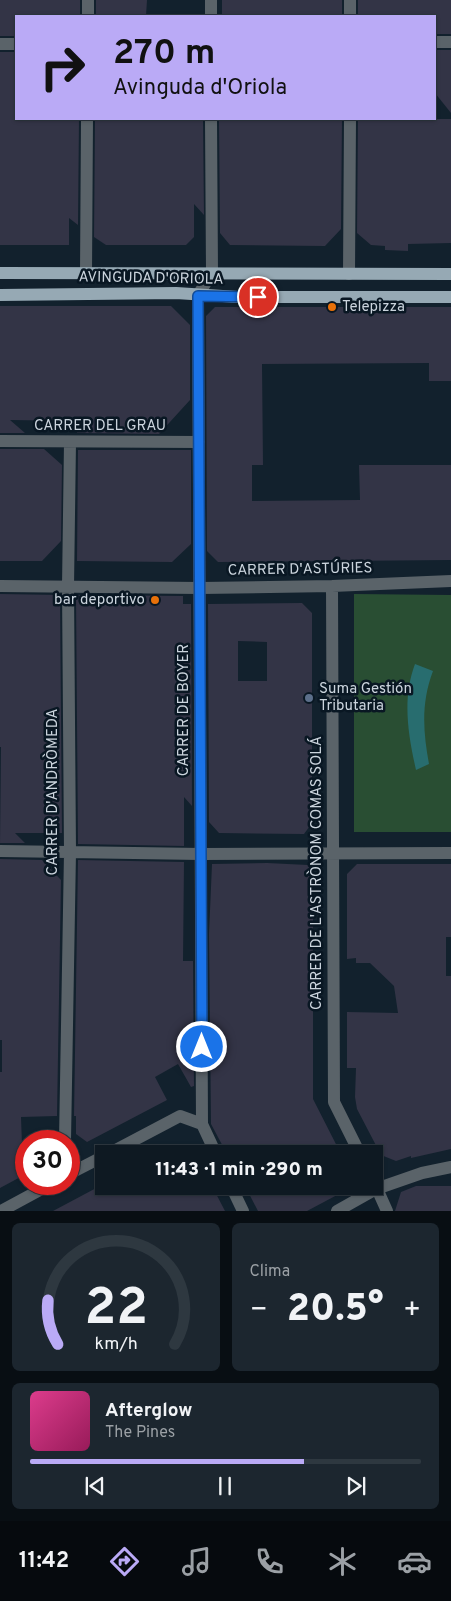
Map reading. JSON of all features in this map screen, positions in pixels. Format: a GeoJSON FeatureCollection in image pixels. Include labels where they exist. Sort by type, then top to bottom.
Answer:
{"type":"FeatureCollection","features":[{"type":"Feature","properties":{"kind":"main road","name":"AVINGUDA D'ORIOLA"},"geometry":{"type":"LineString","coordinates":[[0,273],[451,274]]}},
{"type":"Feature","properties":{"kind":"main road","name":"AVINGUDA D'ORIOLA"},"geometry":{"type":"LineString","coordinates":[[0,295],[176,293],[198,296],[451,297]]}},
{"type":"Feature","properties":{"kind":"street"},"geometry":{"type":"LineString","coordinates":[[88,0],[88,15]]}},
{"type":"Feature","properties":{"kind":"street"},"geometry":{"type":"LineString","coordinates":[[211,0],[211,15]]}},
{"type":"Feature","properties":{"kind":"street"},"geometry":{"type":"LineString","coordinates":[[350,0],[350,15]]}},
{"type":"Feature","properties":{"kind":"street"},"geometry":{"type":"LineString","coordinates":[[436,42],[451,42]]}},
{"type":"Feature","properties":{"kind":"street"},"geometry":{"type":"LineString","coordinates":[[0,44],[15,44]]}},
{"type":"Feature","properties":{"kind":"street"},"geometry":{"type":"LineString","coordinates":[[86,273],[87,120]]}},
{"type":"Feature","properties":{"kind":"street"},"geometry":{"type":"LineString","coordinates":[[198,296],[212,273],[211,120]]}},
{"type":"Feature","properties":{"kind":"street"},"geometry":{"type":"LineString","coordinates":[[349,274],[350,120]]}},
{"type":"Feature","properties":{"kind":"street","name":"CARRER DE BOYER"},"geometry":{"type":"LineString","coordinates":[[198,296],[202,1124]]}},
{"type":"Feature","properties":{"kind":"street","name":"CARRER DEL GRAU"},"geometry":{"type":"LineString","coordinates":[[0,441],[199,442]]}},
{"type":"Feature","properties":{"kind":"street","name":"CARRER D'ANDRÒMEDA"},"geometry":{"type":"LineString","coordinates":[[65,1130],[70,852],[68,586],[70,442]]}},
{"type":"Feature","properties":{"kind":"street","name":"CARRER D'ASTÚRIES"},"geometry":{"type":"LineString","coordinates":[[0,586],[200,588],[332,586],[451,581]]}},
{"type":"Feature","properties":{"kind":"street","name":"CARRER DE L'ASTRÒNOM COMAS SOLÁ"},"geometry":{"type":"LineString","coordinates":[[332,586],[334,1102],[356,1145]]}},
{"type":"Feature","properties":{"kind":"street"},"geometry":{"type":"LineString","coordinates":[[0,851],[201,854],[451,853]]}},
{"type":"Feature","properties":{"kind":"street"},"geometry":{"type":"LineString","coordinates":[[125,1145],[180,1116],[202,1124],[212,1145]]}},
{"type":"Feature","properties":{"kind":"street"},"geometry":{"type":"LineString","coordinates":[[80,1168],[95,1161]]}},
{"type":"Feature","properties":{"kind":"street"},"geometry":{"type":"LineString","coordinates":[[383,1184],[451,1167]]}},
{"type":"Feature","properties":{"kind":"street"},"geometry":{"type":"LineString","coordinates":[[1,1211],[31,1195]]}},
{"type":"Feature","properties":{"kind":"street"},"geometry":{"type":"LineString","coordinates":[[235,1195],[243,1211]]}},
{"type":"Feature","properties":{"kind":"street"},"geometry":{"type":"LineString","coordinates":[[337,1211],[361,1195]]}},
{"type":"Feature","properties":{"kind":"street"},"geometry":{"type":"LineString","coordinates":[[379,1195],[387,1211]]}},
{"type":"Feature","properties":{"kind":"shaded area"},"geometry":{"type":"Polygon","coordinates":[[[354,594],[451,595],[451,832],[354,832],[354,594]]]}},
{"type":"Feature","properties":{"kind":"shaded area"},"geometry":{"type":"Polygon","coordinates":[[[415,664],[433,671],[426,694],[424,717],[429,764],[416,770],[409,730],[407,703],[415,664]]]}},
{"type":"Feature","properties":{"kind":"building"},"geometry":{"type":"Polygon","coordinates":[[[0,0],[80,0],[80,15],[15,15],[15,36],[0,36],[0,0]]]}},
{"type":"Feature","properties":{"kind":"building"},"geometry":{"type":"Polygon","coordinates":[[[96,0],[147,0],[146,15],[96,15],[96,0]]]}},
{"type":"Feature","properties":{"kind":"building"},"geometry":{"type":"Polygon","coordinates":[[[222,0],[342,0],[342,15],[222,15],[222,0]]]}},
{"type":"Feature","properties":{"kind":"building"},"geometry":{"type":"Polygon","coordinates":[[[358,0],[451,0],[451,34],[436,34],[436,15],[358,15],[358,0]]]}},
{"type":"Feature","properties":{"kind":"building"},"geometry":{"type":"Polygon","coordinates":[[[436,50],[451,50],[451,113],[436,94],[436,50]]]}},
{"type":"Feature","properties":{"kind":"building"},"geometry":{"type":"Polygon","coordinates":[[[0,52],[15,52],[15,120],[79,120],[78,225],[69,218],[69,245],[0,245],[0,52]]]}},
{"type":"Feature","properties":{"kind":"building"},"geometry":{"type":"Polygon","coordinates":[[[451,119],[451,243],[408,244],[408,251],[385,250],[385,246],[371,245],[357,233],[358,120],[451,119]]]}},
{"type":"Feature","properties":{"kind":"building"},"geometry":{"type":"Polygon","coordinates":[[[95,120],[203,120],[204,215],[194,204],[194,237],[186,245],[106,245],[94,237],[95,120]]]}},
{"type":"Feature","properties":{"kind":"building"},"geometry":{"type":"Polygon","coordinates":[[[219,120],[342,120],[341,229],[325,246],[230,245],[220,233],[219,120]]]}},
{"type":"Feature","properties":{"kind":"building"},"geometry":{"type":"Polygon","coordinates":[[[0,306],[171,306],[190,325],[190,400],[159,434],[77,433],[77,421],[10,420],[25,433],[0,433],[0,306]]]}},
{"type":"Feature","properties":{"kind":"building"},"geometry":{"type":"Polygon","coordinates":[[[215,307],[451,307],[451,381],[429,381],[429,363],[262,364],[263,465],[252,465],[252,501],[360,500],[359,465],[451,465],[451,560],[218,562],[207,551],[206,316],[215,307]]]}},
{"type":"Feature","properties":{"kind":"building"},"geometry":{"type":"Polygon","coordinates":[[[0,449],[44,449],[62,465],[61,541],[42,561],[0,561],[0,449]]]}},
{"type":"Feature","properties":{"kind":"building"},"geometry":{"type":"Polygon","coordinates":[[[78,450],[191,450],[191,544],[172,562],[77,561],[78,450]]]}},
{"type":"Feature","properties":{"kind":"building"},"geometry":{"type":"Polygon","coordinates":[[[0,594],[60,595],[62,833],[15,833],[25,843],[0,843],[0,594]]]}},
{"type":"Feature","properties":{"kind":"building"},"geometry":{"type":"Polygon","coordinates":[[[76,595],[183,596],[183,604],[191,604],[192,806],[184,797],[184,846],[78,844],[76,595]]]}},
{"type":"Feature","properties":{"kind":"building"},"geometry":{"type":"Polygon","coordinates":[[[302,603],[312,613],[312,823],[304,834],[219,833],[209,822],[208,604],[302,603]],[[238,641],[238,681],[267,681],[267,642],[238,641]]]}},
{"type":"Feature","properties":{"kind":"building"},"geometry":{"type":"Polygon","coordinates":[[[0,859],[42,860],[61,880],[57,1116],[21,1117],[21,1130],[15,1130],[15,1180],[0,1188],[0,1072],[2,1072],[2,1040],[0,1040],[0,859]]]}},
{"type":"Feature","properties":{"kind":"building"},"geometry":{"type":"Polygon","coordinates":[[[78,860],[184,862],[183,961],[193,961],[194,1086],[191,1087],[178,1064],[155,1077],[167,1100],[87,1142],[80,1137],[80,1130],[76,1130],[76,1116],[74,1116],[78,860]]]}},
{"type":"Feature","properties":{"kind":"building"},"geometry":{"type":"Polygon","coordinates":[[[267,863],[308,865],[313,868],[313,1099],[336,1145],[222,1145],[211,1124],[209,934],[212,864],[267,863]]]}},
{"type":"Feature","properties":{"kind":"building"},"geometry":{"type":"Polygon","coordinates":[[[357,864],[451,864],[451,937],[446,937],[446,976],[451,976],[451,1149],[411,1158],[411,1156],[396,1161],[383,1156],[383,1145],[376,1145],[357,1109],[355,1097],[356,1068],[347,1068],[347,1012],[398,1013],[394,986],[370,963],[356,963],[356,958],[347,959],[347,874],[357,864]]]}},
{"type":"Feature","properties":{"kind":"building"},"geometry":{"type":"Polygon","coordinates":[[[416,1186],[451,1186],[451,1211],[395,1211],[401,1192],[416,1186]]]}},
{"type":"Feature","properties":{"kind":"building"},"geometry":{"type":"Polygon","coordinates":[[[95,1189],[95,1195],[217,1195],[225,1211],[53,1211],[95,1189]]]}},
{"type":"Feature","properties":{"kind":"building"},"geometry":{"type":"Polygon","coordinates":[[[250,1195],[337,1195],[307,1211],[258,1211],[250,1195]]]}},
{"type":"Feature","properties":{"kind":"place","name":"Telepizza"},"geometry":{"type":"Point","coordinates":[332,307]}},
{"type":"Feature","properties":{"kind":"place","name":"bar deportivo"},"geometry":{"type":"Point","coordinates":[155,600]}},
{"type":"Feature","properties":{"kind":"place","name":"Suma Gestión Tributaria"},"geometry":{"type":"Point","coordinates":[309,698]}},
{"type":"Feature","properties":{"kind":"route"},"geometry":{"type":"LineString","coordinates":[[202,1047],[198,296],[258,297]]}}]}
